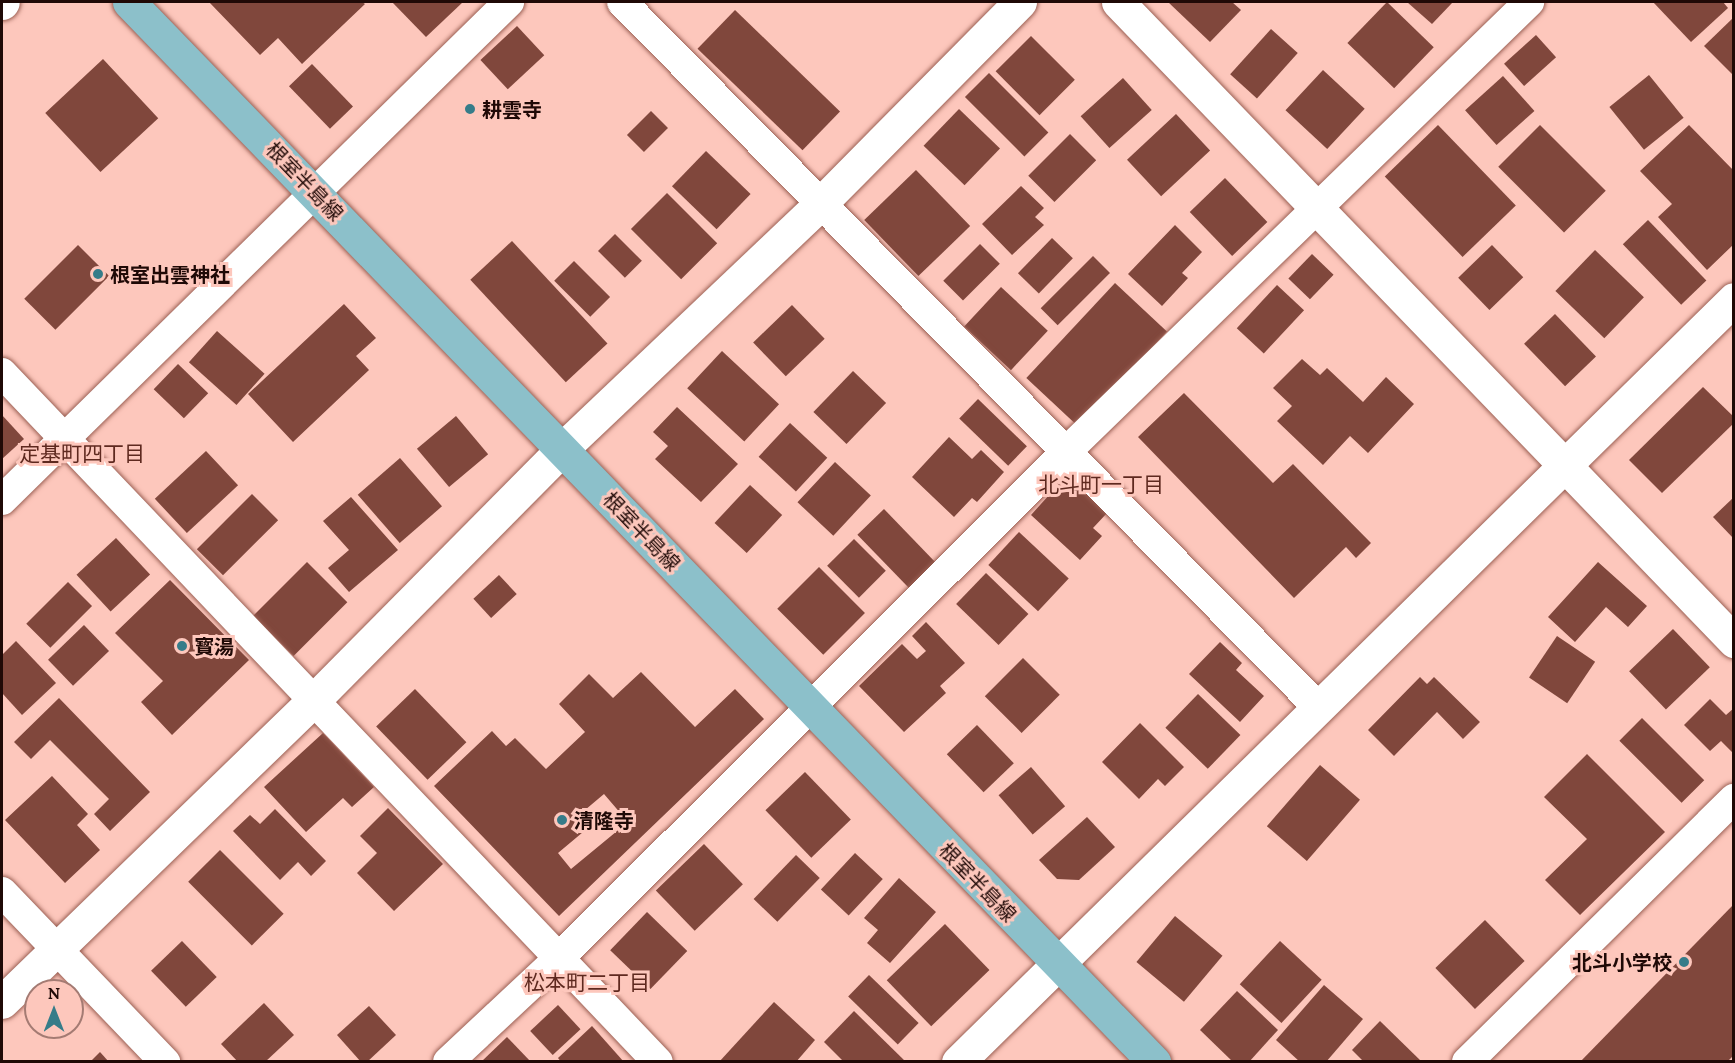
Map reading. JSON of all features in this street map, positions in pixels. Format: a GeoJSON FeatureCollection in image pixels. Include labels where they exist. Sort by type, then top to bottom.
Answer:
{"type":"FeatureCollection","features":[{"type":"Feature","properties":{"kind":"main road","name":"根室半島線"},"geometry":{"type":"LineString","coordinates":[[129,2],[314,190],[812,710],[1154,1062]]}},
{"type":"Feature","properties":{"kind":"street"},"geometry":{"type":"LineString","coordinates":[[2,500],[314,190],[509,2]]}},
{"type":"Feature","properties":{"kind":"street"},"geometry":{"type":"LineString","coordinates":[[622,2],[1318,707]]}},
{"type":"Feature","properties":{"kind":"street"},"geometry":{"type":"LineString","coordinates":[[2,1002],[313,701],[562,449],[821,203],[1020,2]]}},
{"type":"Feature","properties":{"kind":"street"},"geometry":{"type":"LineString","coordinates":[[1118,2],[1734,641]]}},
{"type":"Feature","properties":{"kind":"street"},"geometry":{"type":"LineString","coordinates":[[448,1062],[559,958],[812,710],[1065,452],[1529,2]]}},
{"type":"Feature","properties":{"kind":"street"},"geometry":{"type":"LineString","coordinates":[[958,1062],[1734,298]]}},
{"type":"Feature","properties":{"kind":"street"},"geometry":{"type":"LineString","coordinates":[[2,373],[65,436],[313,701],[658,1062]]}},
{"type":"Feature","properties":{"kind":"street"},"geometry":{"type":"LineString","coordinates":[[1467,1062],[1734,800]]}},
{"type":"Feature","properties":{"kind":"street"},"geometry":{"type":"LineString","coordinates":[[2,892],[165,1062]]}},
{"type":"Feature","properties":{"kind":"building"},"geometry":{"type":"Polygon","coordinates":[[[209,2],[362,2],[365,4],[302,64],[278,38],[260,55],[209,2]]]}},
{"type":"Feature","properties":{"kind":"building"},"geometry":{"type":"Polygon","coordinates":[[[392,2],[463,2],[426,37],[392,2]]]}},
{"type":"Feature","properties":{"kind":"building"},"geometry":{"type":"Polygon","coordinates":[[[1168,2],[1232,2],[1241,10],[1210,42],[1168,2]]]}},
{"type":"Feature","properties":{"kind":"building"},"geometry":{"type":"Polygon","coordinates":[[[1387,2],[1434,47],[1394,88],[1347,43],[1387,2]]]}},
{"type":"Feature","properties":{"kind":"building"},"geometry":{"type":"Polygon","coordinates":[[[1407,2],[1453,2],[1432,24],[1407,2]]]}},
{"type":"Feature","properties":{"kind":"building"},"geometry":{"type":"Polygon","coordinates":[[[1653,2],[1723,2],[1728,8],[1691,42],[1653,2]]]}},
{"type":"Feature","properties":{"kind":"building"},"geometry":{"type":"Polygon","coordinates":[[[735,10],[840,111],[803,150],[697,49],[735,10]]]}},
{"type":"Feature","properties":{"kind":"building"},"geometry":{"type":"Polygon","coordinates":[[[1734,17],[1734,76],[1704,46],[1734,17]]]}},
{"type":"Feature","properties":{"kind":"building"},"geometry":{"type":"Polygon","coordinates":[[[517,26],[544,55],[508,89],[480,60],[517,26]]]}},
{"type":"Feature","properties":{"kind":"building"},"geometry":{"type":"Polygon","coordinates":[[[1271,29],[1298,53],[1257,98],[1230,74],[1271,29]]]}},
{"type":"Feature","properties":{"kind":"building"},"geometry":{"type":"Polygon","coordinates":[[[1536,35],[1556,57],[1524,86],[1504,64],[1536,35]]]}},
{"type":"Feature","properties":{"kind":"building"},"geometry":{"type":"Polygon","coordinates":[[[1031,36],[1075,80],[1039,115],[996,71],[1031,36]]]}},
{"type":"Feature","properties":{"kind":"building"},"geometry":{"type":"Polygon","coordinates":[[[103,59],[158,118],[100,172],[45,113],[103,59]]]}},
{"type":"Feature","properties":{"kind":"building"},"geometry":{"type":"Polygon","coordinates":[[[312,64],[353,106],[330,129],[289,86],[312,64]]]}},
{"type":"Feature","properties":{"kind":"building"},"geometry":{"type":"Polygon","coordinates":[[[1323,70],[1365,109],[1327,149],[1285,110],[1323,70]]]}},
{"type":"Feature","properties":{"kind":"building"},"geometry":{"type":"Polygon","coordinates":[[[989,73],[1048,132],[1024,156],[965,97],[989,73]]]}},
{"type":"Feature","properties":{"kind":"building"},"geometry":{"type":"Polygon","coordinates":[[[1649,75],[1684,118],[1644,150],[1609,107],[1649,75]]]}},
{"type":"Feature","properties":{"kind":"building"},"geometry":{"type":"Polygon","coordinates":[[[1503,76],[1534,111],[1497,145],[1465,110],[1503,76]]]}},
{"type":"Feature","properties":{"kind":"building"},"geometry":{"type":"Polygon","coordinates":[[[1123,78],[1152,110],[1109,148],[1081,116],[1123,78]]]}},
{"type":"Feature","properties":{"kind":"building"},"geometry":{"type":"Polygon","coordinates":[[[959,109],[1000,149],[965,185],[924,146],[959,109]]]}},
{"type":"Feature","properties":{"kind":"building"},"geometry":{"type":"Polygon","coordinates":[[[651,111],[668,128],[644,152],[627,135],[651,111]]]}},
{"type":"Feature","properties":{"kind":"building"},"geometry":{"type":"Polygon","coordinates":[[[1176,114],[1210,151],[1161,196],[1127,160],[1176,114]]]}},
{"type":"Feature","properties":{"kind":"building"},"geometry":{"type":"Polygon","coordinates":[[[1438,125],[1516,206],[1463,257],[1385,176],[1438,125]]]}},
{"type":"Feature","properties":{"kind":"building"},"geometry":{"type":"Polygon","coordinates":[[[1540,125],[1606,191],[1564,232],[1498,167],[1540,125]]]}},
{"type":"Feature","properties":{"kind":"building"},"geometry":{"type":"Polygon","coordinates":[[[1689,125],[1734,171],[1734,244],[1707,270],[1658,217],[1672,204],[1640,171],[1689,125]]]}},
{"type":"Feature","properties":{"kind":"building"},"geometry":{"type":"Polygon","coordinates":[[[1070,134],[1096,160],[1054,202],[1028,176],[1070,134]]]}},
{"type":"Feature","properties":{"kind":"building"},"geometry":{"type":"Polygon","coordinates":[[[706,151],[751,194],[717,229],[672,186],[706,151]]]}},
{"type":"Feature","properties":{"kind":"building"},"geometry":{"type":"Polygon","coordinates":[[[916,170],[970,226],[918,276],[864,220],[916,170]]]}},
{"type":"Feature","properties":{"kind":"building"},"geometry":{"type":"Polygon","coordinates":[[[1225,178],[1267,222],[1232,256],[1190,212],[1225,178]]]}},
{"type":"Feature","properties":{"kind":"building"},"geometry":{"type":"Polygon","coordinates":[[[1021,186],[1044,208],[1035,217],[1044,225],[1012,255],[982,224],[1021,186]]]}},
{"type":"Feature","properties":{"kind":"building"},"geometry":{"type":"Polygon","coordinates":[[[667,193],[717,243],[681,279],[631,229],[667,193]]]}},
{"type":"Feature","properties":{"kind":"building"},"geometry":{"type":"Polygon","coordinates":[[[1648,220],[1706,280],[1681,305],[1623,244],[1648,220]]]}},
{"type":"Feature","properties":{"kind":"building"},"geometry":{"type":"Polygon","coordinates":[[[1175,225],[1202,252],[1182,273],[1188,278],[1162,306],[1128,274],[1175,225]]]}},
{"type":"Feature","properties":{"kind":"building"},"geometry":{"type":"Polygon","coordinates":[[[615,234],[642,261],[625,278],[598,251],[615,234]]]}},
{"type":"Feature","properties":{"kind":"building"},"geometry":{"type":"Polygon","coordinates":[[[1052,238],[1073,258],[1039,293],[1018,273],[1052,238]]]}},
{"type":"Feature","properties":{"kind":"building"},"geometry":{"type":"Polygon","coordinates":[[[512,241],[607,343],[566,382],[470,280],[512,241]]]}},
{"type":"Feature","properties":{"kind":"building"},"geometry":{"type":"Polygon","coordinates":[[[980,244],[1000,264],[963,301],[943,281],[980,244]]]}},
{"type":"Feature","properties":{"kind":"building"},"geometry":{"type":"Polygon","coordinates":[[[78,245],[109,276],[55,330],[24,299],[78,245]]]}},
{"type":"Feature","properties":{"kind":"building"},"geometry":{"type":"Polygon","coordinates":[[[1492,245],[1523,277],[1489,310],[1458,278],[1492,245]]]}},
{"type":"Feature","properties":{"kind":"building"},"geometry":{"type":"Polygon","coordinates":[[[1595,250],[1644,297],[1604,338],[1555,291],[1595,250]]]}},
{"type":"Feature","properties":{"kind":"building"},"geometry":{"type":"Polygon","coordinates":[[[1312,254],[1334,275],[1310,299],[1288,278],[1312,254]]]}},
{"type":"Feature","properties":{"kind":"building"},"geometry":{"type":"Polygon","coordinates":[[[1093,256],[1110,273],[1058,325],[1041,308],[1093,256]]]}},
{"type":"Feature","properties":{"kind":"building"},"geometry":{"type":"Polygon","coordinates":[[[574,261],[610,297],[590,317],[554,281],[574,261]]]}},
{"type":"Feature","properties":{"kind":"building"},"geometry":{"type":"Polygon","coordinates":[[[1115,283],[1167,331],[1078,426],[1026,378],[1115,283]]]}},
{"type":"Feature","properties":{"kind":"building"},"geometry":{"type":"Polygon","coordinates":[[[1277,285],[1304,310],[1264,353],[1237,328],[1277,285]]]}},
{"type":"Feature","properties":{"kind":"building"},"geometry":{"type":"Polygon","coordinates":[[[1001,287],[1048,331],[1011,370],[964,326],[1001,287]]]}},
{"type":"Feature","properties":{"kind":"building"},"geometry":{"type":"Polygon","coordinates":[[[344,304],[376,338],[356,356],[369,370],[293,442],[248,394],[344,304]]]}},
{"type":"Feature","properties":{"kind":"building"},"geometry":{"type":"Polygon","coordinates":[[[792,305],[825,339],[786,376],[753,343],[792,305]]]}},
{"type":"Feature","properties":{"kind":"building"},"geometry":{"type":"Polygon","coordinates":[[[1555,314],[1596,356],[1565,386],[1524,344],[1555,314]]]}},
{"type":"Feature","properties":{"kind":"building"},"geometry":{"type":"Polygon","coordinates":[[[217,331],[265,374],[236,405],[189,362],[217,331]]]}},
{"type":"Feature","properties":{"kind":"building"},"geometry":{"type":"Polygon","coordinates":[[[722,351],[779,404],[744,441],[687,388],[722,351]]]}},
{"type":"Feature","properties":{"kind":"building"},"geometry":{"type":"Polygon","coordinates":[[[1302,359],[1320,375],[1327,368],[1363,402],[1386,377],[1414,404],[1368,453],[1350,436],[1323,465],[1277,421],[1292,406],[1273,388],[1302,359]]]}},
{"type":"Feature","properties":{"kind":"building"},"geometry":{"type":"Polygon","coordinates":[[[178,364],[208,393],[184,418],[154,389],[178,364]]]}},
{"type":"Feature","properties":{"kind":"building"},"geometry":{"type":"Polygon","coordinates":[[[853,371],[886,403],[846,444],[813,412],[853,371]]]}},
{"type":"Feature","properties":{"kind":"building"},"geometry":{"type":"Polygon","coordinates":[[[1703,387],[1734,417],[1734,423],[1662,493],[1629,460],[1703,387]]]}},
{"type":"Feature","properties":{"kind":"building"},"geometry":{"type":"Polygon","coordinates":[[[1184,393],[1273,483],[1293,464],[1371,543],[1356,558],[1346,547],[1294,598],[1138,437],[1184,393]]]}},
{"type":"Feature","properties":{"kind":"building"},"geometry":{"type":"Polygon","coordinates":[[[978,399],[1027,446],[1008,466],[959,418],[978,399]]]}},
{"type":"Feature","properties":{"kind":"building"},"geometry":{"type":"Polygon","coordinates":[[[677,407],[738,464],[701,502],[655,459],[668,446],[653,432],[677,407]]]}},
{"type":"Feature","properties":{"kind":"building"},"geometry":{"type":"Polygon","coordinates":[[[2,415],[24,439],[2,459],[2,415]]]}},
{"type":"Feature","properties":{"kind":"building"},"geometry":{"type":"Polygon","coordinates":[[[456,416],[488,454],[449,487],[417,449],[456,416]]]}},
{"type":"Feature","properties":{"kind":"building"},"geometry":{"type":"Polygon","coordinates":[[[790,423],[827,458],[796,491],[759,457],[790,423]]]}},
{"type":"Feature","properties":{"kind":"building"},"geometry":{"type":"Polygon","coordinates":[[[949,437],[972,459],[981,450],[1004,472],[977,502],[972,498],[954,517],[912,477],[949,437]]]}},
{"type":"Feature","properties":{"kind":"building"},"geometry":{"type":"Polygon","coordinates":[[[206,451],[238,485],[187,533],[155,499],[206,451]]]}},
{"type":"Feature","properties":{"kind":"building"},"geometry":{"type":"Polygon","coordinates":[[[400,458],[442,506],[400,543],[358,495],[400,458]]]}},
{"type":"Feature","properties":{"kind":"building"},"geometry":{"type":"Polygon","coordinates":[[[835,462],[871,495],[833,536],[797,502],[835,462]]]}},
{"type":"Feature","properties":{"kind":"building"},"geometry":{"type":"Polygon","coordinates":[[[1067,475],[1108,512],[1093,528],[1102,536],[1080,560],[1031,515],[1067,475]]]}},
{"type":"Feature","properties":{"kind":"building"},"geometry":{"type":"Polygon","coordinates":[[[750,485],[782,515],[747,553],[715,523],[750,485]]]}},
{"type":"Feature","properties":{"kind":"building"},"geometry":{"type":"Polygon","coordinates":[[[252,494],[278,520],[223,575],[197,549],[252,494]]]}},
{"type":"Feature","properties":{"kind":"building"},"geometry":{"type":"Polygon","coordinates":[[[351,497],[398,550],[349,592],[328,568],[349,550],[323,521],[351,497]]]}},
{"type":"Feature","properties":{"kind":"building"},"geometry":{"type":"Polygon","coordinates":[[[1734,497],[1734,539],[1713,517],[1734,497]]]}},
{"type":"Feature","properties":{"kind":"building"},"geometry":{"type":"Polygon","coordinates":[[[884,509],[937,564],[910,589],[857,535],[884,509]]]}},
{"type":"Feature","properties":{"kind":"building"},"geometry":{"type":"Polygon","coordinates":[[[1019,532],[1069,578],[1038,611],[988,565],[1019,532]]]}},
{"type":"Feature","properties":{"kind":"building"},"geometry":{"type":"Polygon","coordinates":[[[116,538],[150,575],[111,611],[77,575],[116,538]]]}},
{"type":"Feature","properties":{"kind":"building"},"geometry":{"type":"Polygon","coordinates":[[[854,539],[886,571],[859,598],[827,566],[854,539]]]}},
{"type":"Feature","properties":{"kind":"building"},"geometry":{"type":"Polygon","coordinates":[[[307,562],[347,602],[294,656],[253,616],[307,562]]]}},
{"type":"Feature","properties":{"kind":"building"},"geometry":{"type":"Polygon","coordinates":[[[1598,562],[1647,606],[1628,627],[1606,607],[1575,642],[1548,617],[1598,562]]]}},
{"type":"Feature","properties":{"kind":"building"},"geometry":{"type":"Polygon","coordinates":[[[819,567],[865,613],[823,655],[777,609],[819,567]]]}},
{"type":"Feature","properties":{"kind":"building"},"geometry":{"type":"Polygon","coordinates":[[[986,573],[1028,614],[999,645],[956,604],[986,573]]]}},
{"type":"Feature","properties":{"kind":"building"},"geometry":{"type":"Polygon","coordinates":[[[499,575],[517,594],[491,618],[473,599],[499,575]]]}},
{"type":"Feature","properties":{"kind":"building","name":"寳湯"},"geometry":{"type":"Polygon","coordinates":[[[170,580],[249,660],[172,735],[141,702],[163,681],[115,633],[170,580]]]}},
{"type":"Feature","properties":{"kind":"building"},"geometry":{"type":"Polygon","coordinates":[[[68,582],[92,606],[50,648],[26,624],[68,582]]]}},
{"type":"Feature","properties":{"kind":"building"},"geometry":{"type":"Polygon","coordinates":[[[926,622],[965,663],[940,686],[946,693],[904,732],[859,686],[902,644],[917,659],[926,651],[912,636],[926,622]]]}},
{"type":"Feature","properties":{"kind":"building"},"geometry":{"type":"Polygon","coordinates":[[[84,625],[109,651],[73,686],[48,660],[84,625]]]}},
{"type":"Feature","properties":{"kind":"building"},"geometry":{"type":"Polygon","coordinates":[[[1673,629],[1710,667],[1666,709],[1629,671],[1673,629]]]}},
{"type":"Feature","properties":{"kind":"building"},"geometry":{"type":"Polygon","coordinates":[[[1557,636],[1595,662],[1567,703],[1529,677],[1557,636]]]}},
{"type":"Feature","properties":{"kind":"building"},"geometry":{"type":"Polygon","coordinates":[[[16,641],[56,683],[22,715],[2,693],[2,655],[16,641]]]}},
{"type":"Feature","properties":{"kind":"building"},"geometry":{"type":"Polygon","coordinates":[[[1220,642],[1242,663],[1236,670],[1264,696],[1240,722],[1189,674],[1220,642]]]}},
{"type":"Feature","properties":{"kind":"building"},"geometry":{"type":"Polygon","coordinates":[[[1023,658],[1060,695],[1022,733],[985,696],[1023,658]]]}},
{"type":"Feature","properties":{"kind":"building"},"geometry":{"type":"Polygon","coordinates":[[[641,672],[695,727],[735,689],[764,719],[559,916],[434,786],[492,731],[506,746],[515,738],[546,769],[585,732],[559,704],[589,674],[613,698],[641,672]],[[604,794],[585,810],[595,822],[558,853],[571,869],[628,822],[604,794]]]}},
{"type":"Feature","properties":{"kind":"building"},"geometry":{"type":"Polygon","coordinates":[[[1420,677],[1427,684],[1434,677],[1480,722],[1463,739],[1437,712],[1394,756],[1368,730],[1420,677]]]}},
{"type":"Feature","properties":{"kind":"building"},"geometry":{"type":"Polygon","coordinates":[[[415,689],[466,742],[428,780],[376,727],[415,689]]]}},
{"type":"Feature","properties":{"kind":"building"},"geometry":{"type":"Polygon","coordinates":[[[1198,694],[1240,735],[1208,769],[1165,728],[1198,694]]]}},
{"type":"Feature","properties":{"kind":"building"},"geometry":{"type":"Polygon","coordinates":[[[59,698],[150,792],[110,831],[94,814],[109,799],[50,740],[31,759],[14,742],[59,698]]]}},
{"type":"Feature","properties":{"kind":"building"},"geometry":{"type":"Polygon","coordinates":[[[1710,699],[1726,715],[1734,708],[1734,754],[1721,741],[1710,751],[1684,725],[1710,699]]]}},
{"type":"Feature","properties":{"kind":"building"},"geometry":{"type":"Polygon","coordinates":[[[1642,718],[1704,780],[1682,803],[1619,741],[1642,718]]]}},
{"type":"Feature","properties":{"kind":"building"},"geometry":{"type":"Polygon","coordinates":[[[1140,723],[1184,767],[1165,786],[1158,779],[1139,799],[1102,762],[1140,723]]]}},
{"type":"Feature","properties":{"kind":"building"},"geometry":{"type":"Polygon","coordinates":[[[977,725],[1014,763],[984,792],[947,754],[977,725]]]}},
{"type":"Feature","properties":{"kind":"building"},"geometry":{"type":"Polygon","coordinates":[[[323,733],[374,787],[352,807],[343,798],[306,832],[264,787],[323,733]]]}},
{"type":"Feature","properties":{"kind":"building"},"geometry":{"type":"Polygon","coordinates":[[[1587,754],[1665,832],[1580,915],[1545,880],[1587,839],[1544,797],[1587,754]]]}},
{"type":"Feature","properties":{"kind":"building"},"geometry":{"type":"Polygon","coordinates":[[[1320,765],[1360,800],[1307,861],[1267,826],[1320,765]]]}},
{"type":"Feature","properties":{"kind":"building"},"geometry":{"type":"Polygon","coordinates":[[[1031,767],[1065,806],[1033,834],[999,795],[1031,767]]]}},
{"type":"Feature","properties":{"kind":"building"},"geometry":{"type":"Polygon","coordinates":[[[805,772],[851,819],[811,858],[765,810],[805,772]]]}},
{"type":"Feature","properties":{"kind":"building"},"geometry":{"type":"Polygon","coordinates":[[[52,776],[88,814],[77,825],[100,850],[65,883],[5,820],[52,776]]]}},
{"type":"Feature","properties":{"kind":"building"},"geometry":{"type":"Polygon","coordinates":[[[388,808],[443,864],[394,911],[357,873],[377,853],[360,836],[388,808]]]}},
{"type":"Feature","properties":{"kind":"building"},"geometry":{"type":"Polygon","coordinates":[[[275,809],[326,861],[311,876],[298,862],[280,880],[233,831],[250,815],[260,824],[275,809]]]}},
{"type":"Feature","properties":{"kind":"building"},"geometry":{"type":"Polygon","coordinates":[[[1087,817],[1115,847],[1079,880],[1057,879],[1039,860],[1087,817]]]}},
{"type":"Feature","properties":{"kind":"building"},"geometry":{"type":"Polygon","coordinates":[[[704,844],[743,884],[695,931],[656,891],[704,844]]]}},
{"type":"Feature","properties":{"kind":"building"},"geometry":{"type":"Polygon","coordinates":[[[220,850],[284,914],[252,945],[188,882],[220,850]]]}},
{"type":"Feature","properties":{"kind":"building"},"geometry":{"type":"Polygon","coordinates":[[[855,853],[883,879],[849,915],[821,890],[855,853]]]}},
{"type":"Feature","properties":{"kind":"building"},"geometry":{"type":"Polygon","coordinates":[[[796,855],[820,878],[777,922],[754,899],[796,855]]]}},
{"type":"Feature","properties":{"kind":"building"},"geometry":{"type":"Polygon","coordinates":[[[899,878],[936,912],[890,963],[867,943],[878,930],[864,918],[899,878]]]}},
{"type":"Feature","properties":{"kind":"building","name":"北斗小学校"},"geometry":{"type":"Polygon","coordinates":[[[1734,904],[1734,1055],[1727,1062],[1580,1062],[1734,904]]]}},
{"type":"Feature","properties":{"kind":"building"},"geometry":{"type":"Polygon","coordinates":[[[647,912],[687,951],[650,989],[610,950],[647,912]]]}},
{"type":"Feature","properties":{"kind":"building"},"geometry":{"type":"Polygon","coordinates":[[[1175,916],[1222,956],[1184,1002],[1136,962],[1175,916]]]}},
{"type":"Feature","properties":{"kind":"building"},"geometry":{"type":"Polygon","coordinates":[[[1485,920],[1525,961],[1475,1009],[1435,968],[1485,920]]]}},
{"type":"Feature","properties":{"kind":"building"},"geometry":{"type":"Polygon","coordinates":[[[945,924],[989,970],[931,1026],[887,980],[945,924]]]}},
{"type":"Feature","properties":{"kind":"building"},"geometry":{"type":"Polygon","coordinates":[[[182,941],[217,977],[186,1007],[151,971],[182,941]]]}},
{"type":"Feature","properties":{"kind":"building"},"geometry":{"type":"Polygon","coordinates":[[[1280,941],[1322,980],[1281,1023],[1240,984],[1280,941]]]}},
{"type":"Feature","properties":{"kind":"building"},"geometry":{"type":"Polygon","coordinates":[[[869,975],[919,1023],[898,1045],[848,997],[869,975]]]}},
{"type":"Feature","properties":{"kind":"building"},"geometry":{"type":"Polygon","coordinates":[[[1324,985],[1363,1019],[1326,1062],[1300,1062],[1276,1040],[1324,985]]]}},
{"type":"Feature","properties":{"kind":"building"},"geometry":{"type":"Polygon","coordinates":[[[1237,991],[1278,1030],[1249,1062],[1233,1062],[1200,1030],[1237,991]]]}},
{"type":"Feature","properties":{"kind":"building"},"geometry":{"type":"Polygon","coordinates":[[[774,1002],[815,1040],[796,1062],[719,1062],[774,1002]]]}},
{"type":"Feature","properties":{"kind":"building"},"geometry":{"type":"Polygon","coordinates":[[[264,1003],[294,1035],[265,1062],[238,1062],[221,1044],[264,1003]]]}},
{"type":"Feature","properties":{"kind":"building"},"geometry":{"type":"Polygon","coordinates":[[[558,1005],[581,1029],[553,1055],[530,1031],[558,1005]]]}},
{"type":"Feature","properties":{"kind":"building"},"geometry":{"type":"Polygon","coordinates":[[[369,1006],[396,1035],[367,1062],[361,1062],[337,1035],[369,1006]]]}},
{"type":"Feature","properties":{"kind":"building"},"geometry":{"type":"Polygon","coordinates":[[[854,1011],[906,1062],[844,1062],[824,1042],[854,1011]]]}},
{"type":"Feature","properties":{"kind":"building"},"geometry":{"type":"Polygon","coordinates":[[[1380,1021],[1422,1062],[1364,1062],[1352,1050],[1380,1021]]]}},
{"type":"Feature","properties":{"kind":"building"},"geometry":{"type":"Polygon","coordinates":[[[592,1026],[624,1062],[561,1062],[558,1058],[592,1026]]]}},
{"type":"Feature","properties":{"kind":"building"},"geometry":{"type":"Polygon","coordinates":[[[507,1037],[531,1062],[481,1062],[507,1037]]]}},
{"type":"Feature","properties":{"kind":"building"},"geometry":{"type":"Polygon","coordinates":[[[100,1052],[109,1062],[90,1062],[100,1052]]]}},
{"type":"Feature","properties":{"kind":"place","name":"耕雲寺"},"geometry":{"type":"Point","coordinates":[470,109]}},
{"type":"Feature","properties":{"kind":"place","name":"根室出雲神社"},"geometry":{"type":"Point","coordinates":[98,274]}},
{"type":"Feature","properties":{"kind":"place","name":"寳湯"},"geometry":{"type":"Point","coordinates":[182,646]}},
{"type":"Feature","properties":{"kind":"place","name":"清隆寺"},"geometry":{"type":"Point","coordinates":[562,820]}},
{"type":"Feature","properties":{"kind":"place","name":"北斗小学校"},"geometry":{"type":"Point","coordinates":[1684,962]}},
{"type":"Feature","properties":{"kind":"district","name":"定基町四丁目"},"geometry":{"type":"Point","coordinates":[82,454]}},
{"type":"Feature","properties":{"kind":"district","name":"北斗町一丁目"},"geometry":{"type":"Point","coordinates":[1101,485]}},
{"type":"Feature","properties":{"kind":"district","name":"松本町二丁目"},"geometry":{"type":"Point","coordinates":[587,983]}}]}
